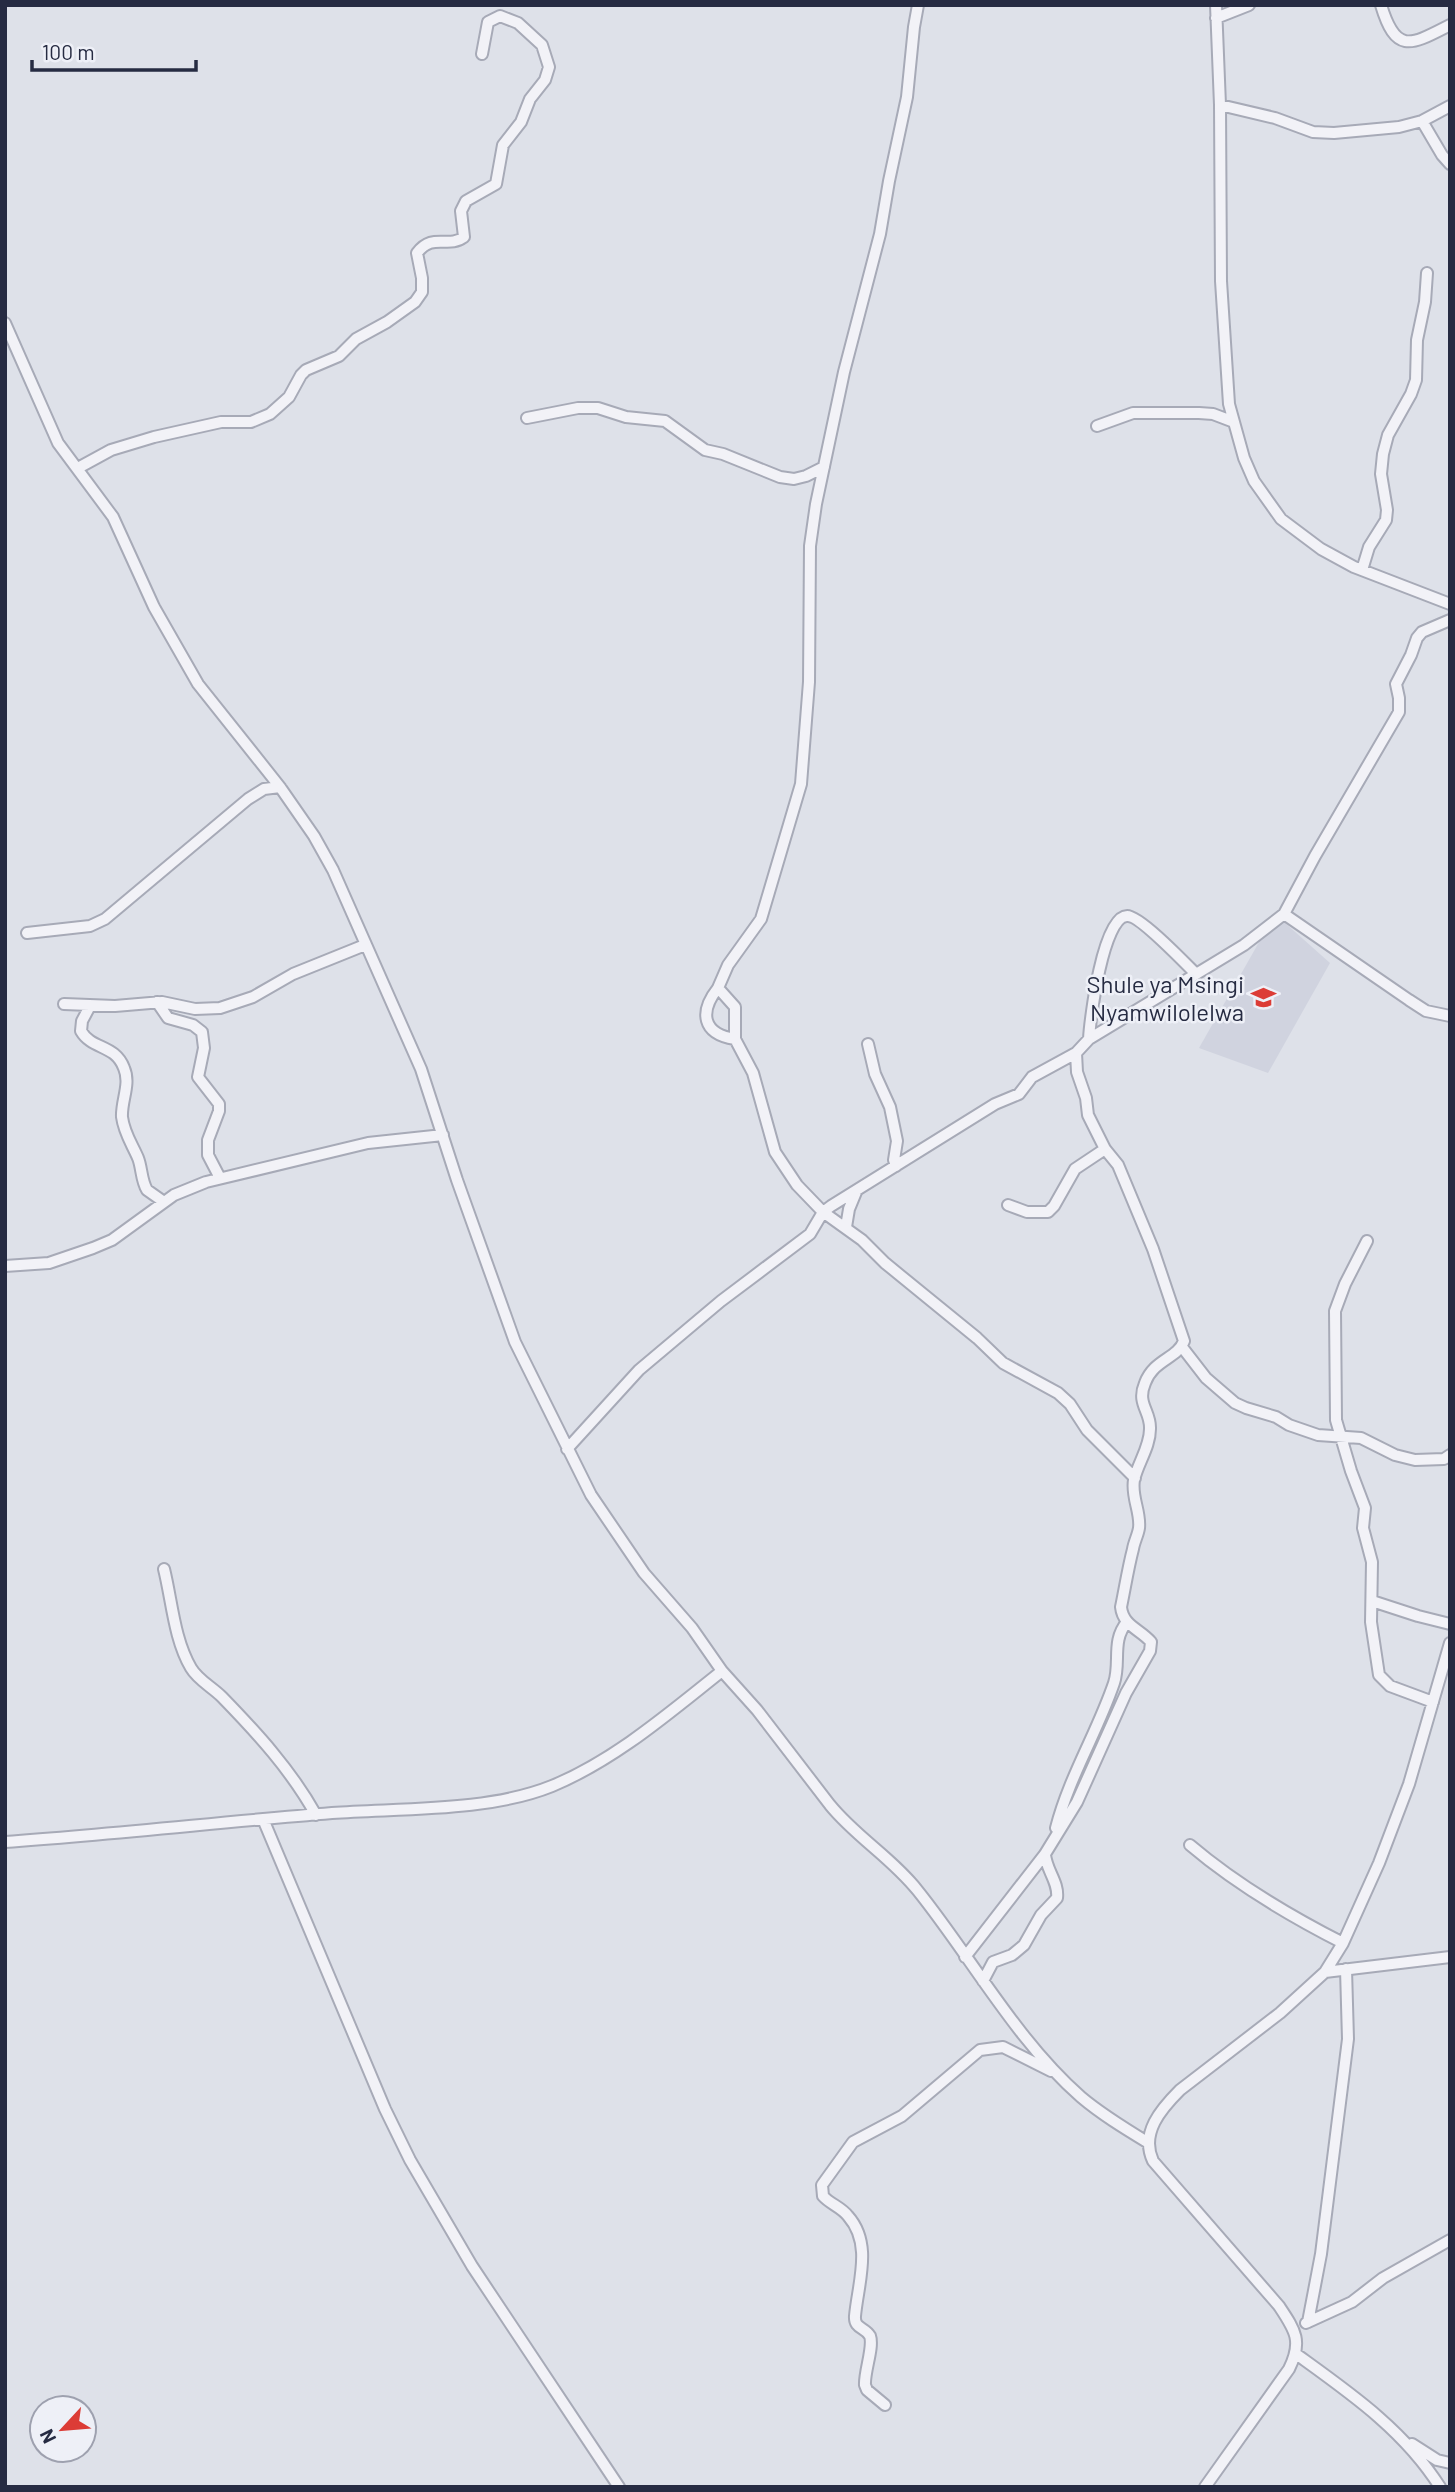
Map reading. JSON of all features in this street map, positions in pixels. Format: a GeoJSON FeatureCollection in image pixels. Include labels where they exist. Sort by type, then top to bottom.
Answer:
{"type":"FeatureCollection","features":[{"type":"Feature","properties":{"kind":"street"},"geometry":{"type":"LineString","coordinates":[[735,1039],[714,1033],[707,1020],[708,1003],[728,965],[761,919],[801,784],[809,682],[810,546],[844,372],[880,234],[908,97],[914,26],[919,5]]}},
{"type":"Feature","properties":{"kind":"street"},"geometry":{"type":"LineString","coordinates":[[1216,5],[1220,105],[1221,281],[1229,404],[1244,458],[1254,481],[1281,519],[1321,549],[1362,570],[1450,604]]}},
{"type":"Feature","properties":{"kind":"street"},"geometry":{"type":"LineString","coordinates":[[1216,19],[1249,5]]}},
{"type":"Feature","properties":{"kind":"street"},"geometry":{"type":"LineString","coordinates":[[1381,5],[1392,33],[1403,42],[1423,39],[1450,25]]}},
{"type":"Feature","properties":{"kind":"street"},"geometry":{"type":"LineString","coordinates":[[78,468],[111,450],[154,436],[213,424],[251,422],[271,414],[289,397],[306,370],[339,356],[356,339],[415,302],[422,292],[417,253],[433,241],[455,242],[464,237],[461,211],[466,201],[496,184],[503,145],[520,122],[530,99],[548,72],[549,60],[542,45],[508,17],[494,18],[488,22],[482,54]]}},
{"type":"Feature","properties":{"kind":"street"},"geometry":{"type":"LineString","coordinates":[[1220,105],[1275,118],[1313,132],[1334,133],[1399,127],[1422,121],[1450,106]]}},
{"type":"Feature","properties":{"kind":"street"},"geometry":{"type":"LineString","coordinates":[[1422,121],[1450,164]]}},
{"type":"Feature","properties":{"kind":"street"},"geometry":{"type":"LineString","coordinates":[[1362,570],[1368,547],[1386,520],[1381,474],[1383,454],[1388,435],[1416,380],[1418,340],[1427,273]]}},
{"type":"Feature","properties":{"kind":"street"},"geometry":{"type":"LineString","coordinates":[[5,323],[58,443],[102,499],[121,532],[154,607],[198,684],[280,787],[323,850],[409,1038],[505,1317],[591,1495],[644,1573],[692,1628],[722,1671],[757,1710],[842,1819],[877,1848],[917,1889],[983,1981],[1057,2074],[1098,2111],[1147,2142]]}},
{"type":"Feature","properties":{"kind":"street"},"geometry":{"type":"LineString","coordinates":[[527,418],[578,408],[598,408],[626,417],[665,421],[705,450],[723,454],[780,477],[794,479],[824,467]]}},
{"type":"Feature","properties":{"kind":"street"},"geometry":{"type":"LineString","coordinates":[[1097,426],[1133,413],[1213,414],[1234,422]]}},
{"type":"Feature","properties":{"kind":"street"},"geometry":{"type":"LineString","coordinates":[[567,1449],[639,1370],[757,1272],[810,1234],[823,1213],[995,1104],[1014,1097],[1032,1077],[1076,1053],[1089,1039],[1262,933],[1284,914],[1399,712],[1396,684],[1416,638],[1422,632],[1450,620]]}},
{"type":"Feature","properties":{"kind":"street"},"geometry":{"type":"LineString","coordinates":[[27,933],[90,926],[105,919],[248,799],[264,789],[280,787]]}},
{"type":"Feature","properties":{"kind":"street"},"geometry":{"type":"LineString","coordinates":[[1284,914],[1426,1011],[1450,1016]]}},
{"type":"Feature","properties":{"kind":"street"},"geometry":{"type":"LineString","coordinates":[[1089,1039],[1091,1008],[1097,979],[1114,924],[1123,916],[1138,920],[1173,949],[1196,974]]}},
{"type":"Feature","properties":{"kind":"street"},"geometry":{"type":"LineString","coordinates":[[64,1004],[90,1006],[158,1002],[195,1009],[220,1008],[253,997],[305,969],[365,945]]}},
{"type":"Feature","properties":{"kind":"street"},"geometry":{"type":"LineString","coordinates":[[718,988],[735,1007],[735,1039],[753,1073],[775,1152],[797,1185],[823,1213],[846,1227],[877,1252],[885,1263],[977,1338],[1003,1363],[1064,1398],[1087,1430],[1135,1478]]}},
{"type":"Feature","properties":{"kind":"street"},"geometry":{"type":"LineString","coordinates":[[158,1002],[168,1018],[193,1025],[202,1031],[204,1048],[198,1076],[216,1097],[219,1111],[208,1140],[208,1156],[220,1178]]}},
{"type":"Feature","properties":{"kind":"street"},"geometry":{"type":"LineString","coordinates":[[90,1006],[80,1031],[89,1042],[112,1051],[124,1067],[127,1082],[122,1113],[123,1125],[138,1160],[146,1189],[164,1202]]}},
{"type":"Feature","properties":{"kind":"street"},"geometry":{"type":"LineString","coordinates":[[868,1044],[875,1074],[890,1107],[897,1141],[894,1160],[896,1166]]}},
{"type":"Feature","properties":{"kind":"street"},"geometry":{"type":"LineString","coordinates":[[965,1957],[1045,1854],[1077,1802],[1126,1693],[1150,1651],[1151,1642],[1126,1622],[1121,1607],[1133,1545],[1139,1531],[1133,1489],[1150,1431],[1149,1419],[1141,1402],[1145,1382],[1151,1370],[1161,1360],[1177,1352],[1184,1341],[1153,1249],[1118,1165],[1105,1149],[1088,1115],[1087,1098],[1077,1072],[1076,1053]]}},
{"type":"Feature","properties":{"kind":"street"},"geometry":{"type":"LineString","coordinates":[[5,1266],[49,1263],[93,1248],[112,1240],[164,1202],[220,1178],[368,1143],[443,1135]]}},
{"type":"Feature","properties":{"kind":"street"},"geometry":{"type":"LineString","coordinates":[[1007,1205],[1027,1212],[1048,1212],[1075,1169],[1105,1149]]}},
{"type":"Feature","properties":{"kind":"street"},"geometry":{"type":"LineString","coordinates":[[846,1227],[856,1192]]}},
{"type":"Feature","properties":{"kind":"street"},"geometry":{"type":"LineString","coordinates":[[1367,1241],[1338,1298],[1335,1311],[1336,1420],[1365,1508],[1363,1528],[1373,1562],[1371,1622],[1379,1675],[1390,1686],[1433,1702]]}},
{"type":"Feature","properties":{"kind":"street"},"geometry":{"type":"LineString","coordinates":[[1182,1347],[1206,1378],[1235,1403],[1276,1417],[1305,1431],[1318,1435],[1361,1438],[1395,1455],[1415,1460],[1444,1459],[1450,1455]]}},
{"type":"Feature","properties":{"kind":"street"},"geometry":{"type":"LineString","coordinates":[[164,1569],[178,1638],[192,1670],[260,1737],[304,1793],[316,1815]]}},
{"type":"Feature","properties":{"kind":"street"},"geometry":{"type":"LineString","coordinates":[[1372,1601],[1450,1624]]}},
{"type":"Feature","properties":{"kind":"street"},"geometry":{"type":"LineString","coordinates":[[1054,1838],[1067,1793],[1114,1684],[1118,1667],[1116,1654],[1119,1632],[1126,1622]]}},
{"type":"Feature","properties":{"kind":"street"},"geometry":{"type":"LineString","coordinates":[[1205,2487],[1289,2369],[1296,2354],[1297,2341],[1294,2329],[1261,2284],[1153,2161],[1147,2142],[1155,2122],[1180,2090],[1280,2013],[1325,1972],[1343,1943],[1384,1850],[1409,1784],[1450,1643]]}},
{"type":"Feature","properties":{"kind":"street"},"geometry":{"type":"LineString","coordinates":[[5,1842],[512,1798],[550,1786],[586,1770],[722,1671]]}},
{"type":"Feature","properties":{"kind":"street"},"geometry":{"type":"LineString","coordinates":[[263,1819],[385,2109],[410,2160],[472,2266],[619,2487]]}},
{"type":"Feature","properties":{"kind":"street"},"geometry":{"type":"LineString","coordinates":[[1190,1845],[1221,1871],[1268,1902],[1343,1943]]}},
{"type":"Feature","properties":{"kind":"street"},"geometry":{"type":"LineString","coordinates":[[983,1981],[993,1962],[1012,1955],[1024,1945],[1041,1915],[1058,1898],[1058,1890],[1048,1869],[1045,1854]]}},
{"type":"Feature","properties":{"kind":"street"},"geometry":{"type":"LineString","coordinates":[[1325,1972],[1450,1957]]}},
{"type":"Feature","properties":{"kind":"street"},"geometry":{"type":"LineString","coordinates":[[1308,2322],[1321,2254],[1348,2039],[1346,1969]]}},
{"type":"Feature","properties":{"kind":"street"},"geometry":{"type":"LineString","coordinates":[[886,2405],[867,2390],[865,2385],[870,2341],[867,2333],[858,2328],[855,2317],[862,2272],[858,2232],[847,2214],[823,2196],[822,2185],[853,2142],[902,2116],[980,2050],[1003,2047],[1057,2074]]}},
{"type":"Feature","properties":{"kind":"street"},"geometry":{"type":"LineString","coordinates":[[1294,2329],[1352,2302],[1383,2278],[1450,2240]]}},
{"type":"Feature","properties":{"kind":"street"},"geometry":{"type":"LineString","coordinates":[[1296,2354],[1378,2414],[1401,2436],[1440,2487]]}},
{"type":"Feature","properties":{"kind":"street"},"geometry":{"type":"LineString","coordinates":[[1401,2436],[1437,2460],[1450,2463]]}},
{"type":"Feature","properties":{"kind":"shaded area"},"geometry":{"type":"Polygon","coordinates":[[[1275,914],[1330,963],[1268,1073],[1199,1048],[1275,914]]]}},
{"type":"Feature","properties":{"kind":"place","name":"Shule ya Msingi Nyamwilolelwa"},"geometry":{"type":"Point","coordinates":[1264,997]}}]}
